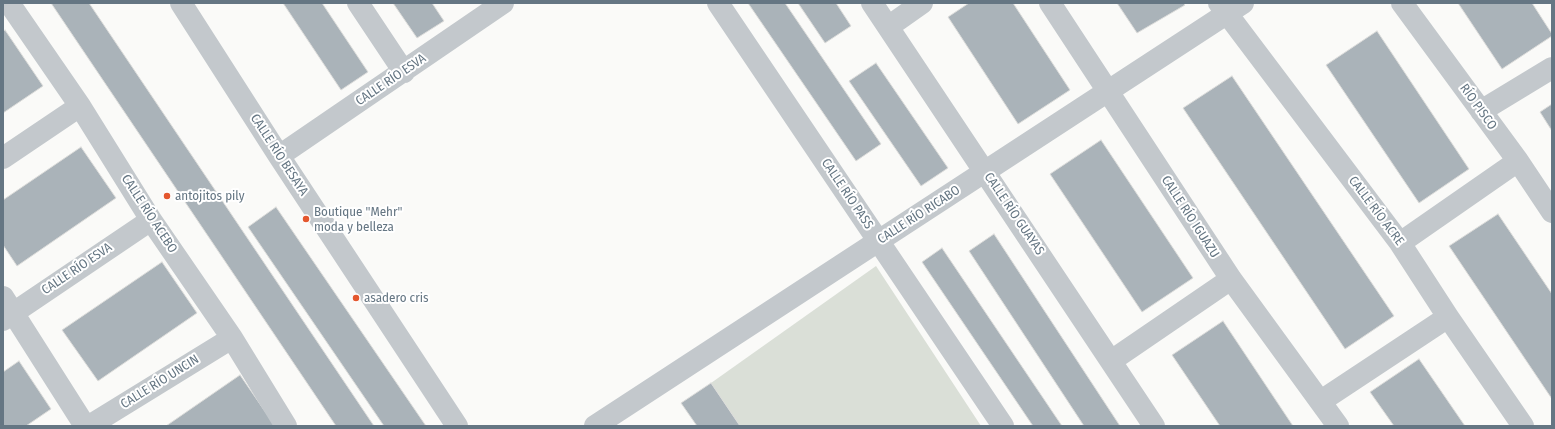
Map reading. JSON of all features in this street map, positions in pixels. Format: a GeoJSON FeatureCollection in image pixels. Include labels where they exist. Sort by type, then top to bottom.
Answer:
{"type":"FeatureCollection","features":[{"type":"Feature","properties":{"kind":"street","name":"CALLE RÍO ACEBO"},"geometry":{"type":"LineString","coordinates":[[9,3],[80,106],[151,220],[232,338],[286,426]]}},
{"type":"Feature","properties":{"kind":"street","name":"CALLE RÍO BESAYA"},"geometry":{"type":"LineString","coordinates":[[182,3],[279,156],[457,426]]}},
{"type":"Feature","properties":{"kind":"street"},"geometry":{"type":"LineString","coordinates":[[358,3],[404,72]]}},
{"type":"Feature","properties":{"kind":"street","name":"CALLE RÍO ESVA"},"geometry":{"type":"LineString","coordinates":[[279,156],[503,3]]}},
{"type":"Feature","properties":{"kind":"street","name":"CALLE RÍO PASS"},"geometry":{"type":"LineString","coordinates":[[718,3],[1003,426]]}},
{"type":"Feature","properties":{"kind":"street","name":"CALLE RÍO GUAYAS"},"geometry":{"type":"LineString","coordinates":[[872,3],[1154,426]]}},
{"type":"Feature","properties":{"kind":"street"},"geometry":{"type":"LineString","coordinates":[[888,26],[922,3]]}},
{"type":"Feature","properties":{"kind":"street","name":"CALLE RÍO IGUAZU"},"geometry":{"type":"LineString","coordinates":[[1050,3],[1231,279],[1338,426]]}},
{"type":"Feature","properties":{"kind":"street","name":"RÍO PISCO"},"geometry":{"type":"LineString","coordinates":[[1402,3],[1518,161],[1552,212]]}},
{"type":"Feature","properties":{"kind":"street","name":"CALLE RÍO RICABO"},"geometry":{"type":"LineString","coordinates":[[596,426],[624,418],[879,241],[1108,91],[1229,7]]}},
{"type":"Feature","properties":{"kind":"street","name":"CALLE RÍO ACRE"},"geometry":{"type":"LineString","coordinates":[[1229,7],[1400,243],[1448,317],[1523,426]]}},
{"type":"Feature","properties":{"kind":"street"},"geometry":{"type":"LineString","coordinates":[[1481,111],[1552,68]]}},
{"type":"Feature","properties":{"kind":"street"},"geometry":{"type":"LineString","coordinates":[[3,158],[80,106]]}},
{"type":"Feature","properties":{"kind":"street"},"geometry":{"type":"LineString","coordinates":[[1400,243],[1518,161]]}},
{"type":"Feature","properties":{"kind":"street","name":"CALLE RÍO ESVA"},"geometry":{"type":"LineString","coordinates":[[6,310],[151,220]]}},
{"type":"Feature","properties":{"kind":"street"},"geometry":{"type":"LineString","coordinates":[[1111,361],[1231,279]]}},
{"type":"Feature","properties":{"kind":"street"},"geometry":{"type":"LineString","coordinates":[[6,310],[86,426]]}},
{"type":"Feature","properties":{"kind":"street"},"geometry":{"type":"LineString","coordinates":[[1321,401],[1448,317]]}},
{"type":"Feature","properties":{"kind":"street","name":"CALLE RÍO UNCIN"},"geometry":{"type":"LineString","coordinates":[[89,426],[232,338]]}},
{"type":"Feature","properties":{"kind":"shaded area"},"geometry":{"type":"Polygon","coordinates":[[[876,266],[981,426],[740,426],[711,383],[876,266]]]}},
{"type":"Feature","properties":{"kind":"building"},"geometry":{"type":"Polygon","coordinates":[[[51,3],[89,3],[374,426],[336,426],[51,3]]]}},
{"type":"Feature","properties":{"kind":"building"},"geometry":{"type":"Polygon","coordinates":[[[283,3],[322,3],[368,72],[341,90],[283,3]]]}},
{"type":"Feature","properties":{"kind":"building"},"geometry":{"type":"Polygon","coordinates":[[[393,3],[432,3],[444,21],[417,38],[393,3]]]}},
{"type":"Feature","properties":{"kind":"building"},"geometry":{"type":"Polygon","coordinates":[[[748,3],[785,3],[881,144],[856,161],[748,3]]]}},
{"type":"Feature","properties":{"kind":"building"},"geometry":{"type":"Polygon","coordinates":[[[798,3],[836,3],[851,26],[825,43],[798,3]]]}},
{"type":"Feature","properties":{"kind":"building"},"geometry":{"type":"Polygon","coordinates":[[[969,3],[1013,3],[1070,90],[1018,124],[948,17],[969,3]]]}},
{"type":"Feature","properties":{"kind":"building"},"geometry":{"type":"Polygon","coordinates":[[[1117,3],[1183,3],[1185,5],[1137,33],[1117,3]]]}},
{"type":"Feature","properties":{"kind":"building"},"geometry":{"type":"Polygon","coordinates":[[[1458,3],[1532,3],[1552,36],[1502,69],[1458,3]]]}},
{"type":"Feature","properties":{"kind":"building"},"geometry":{"type":"Polygon","coordinates":[[[5,30],[43,86],[3,113],[3,32],[5,30]]]}},
{"type":"Feature","properties":{"kind":"building"},"geometry":{"type":"Polygon","coordinates":[[[1377,31],[1469,169],[1419,203],[1326,65],[1377,31]]]}},
{"type":"Feature","properties":{"kind":"building"},"geometry":{"type":"Polygon","coordinates":[[[876,63],[948,168],[921,186],[849,81],[876,63]]]}},
{"type":"Feature","properties":{"kind":"building"},"geometry":{"type":"Polygon","coordinates":[[[1232,76],[1394,316],[1345,349],[1183,108],[1232,76]]]}},
{"type":"Feature","properties":{"kind":"building"},"geometry":{"type":"Polygon","coordinates":[[[1552,104],[1552,131],[1540,112],[1552,104]]]}},
{"type":"Feature","properties":{"kind":"building"},"geometry":{"type":"Polygon","coordinates":[[[1101,140],[1193,278],[1142,312],[1050,174],[1101,140]]]}},
{"type":"Feature","properties":{"kind":"building"},"geometry":{"type":"Polygon","coordinates":[[[81,147],[116,198],[17,266],[3,245],[3,200],[81,147]]]}},
{"type":"Feature","properties":{"kind":"building"},"geometry":{"type":"Polygon","coordinates":[[[276,207],[426,426],[384,426],[248,227],[276,207]]]}},
{"type":"Feature","properties":{"kind":"building"},"geometry":{"type":"Polygon","coordinates":[[[1498,214],[1552,294],[1552,399],[1449,246],[1498,214]]]}},
{"type":"Feature","properties":{"kind":"building"},"geometry":{"type":"Polygon","coordinates":[[[994,234],[1120,426],[1084,426],[969,251],[994,234]]]}},
{"type":"Feature","properties":{"kind":"building"},"geometry":{"type":"Polygon","coordinates":[[[942,248],[1062,426],[1033,426],[922,262],[942,248]]]}},
{"type":"Feature","properties":{"kind":"building"},"geometry":{"type":"Polygon","coordinates":[[[162,262],[197,313],[98,381],[62,330],[162,262]]]}},
{"type":"Feature","properties":{"kind":"building"},"geometry":{"type":"Polygon","coordinates":[[[1223,321],[1293,426],[1220,426],[1172,355],[1223,321]]]}},
{"type":"Feature","properties":{"kind":"building"},"geometry":{"type":"Polygon","coordinates":[[[1419,359],[1465,426],[1394,426],[1370,392],[1419,359]]]}},
{"type":"Feature","properties":{"kind":"building"},"geometry":{"type":"Polygon","coordinates":[[[19,361],[51,409],[26,426],[3,426],[3,372],[19,361]]]}},
{"type":"Feature","properties":{"kind":"building"},"geometry":{"type":"Polygon","coordinates":[[[240,375],[275,426],[166,426],[240,375]]]}},
{"type":"Feature","properties":{"kind":"building"},"geometry":{"type":"Polygon","coordinates":[[[711,383],[740,426],[697,426],[681,403],[711,383]]]}},
{"type":"Feature","properties":{"kind":"place","name":"antojitos pily"},"geometry":{"type":"Point","coordinates":[167,196]}},
{"type":"Feature","properties":{"kind":"place","name":"Boutique \"Mehr\" moda y belleza"},"geometry":{"type":"Point","coordinates":[306,219]}},
{"type":"Feature","properties":{"kind":"place","name":"asadero cris"},"geometry":{"type":"Point","coordinates":[356,298]}}]}
